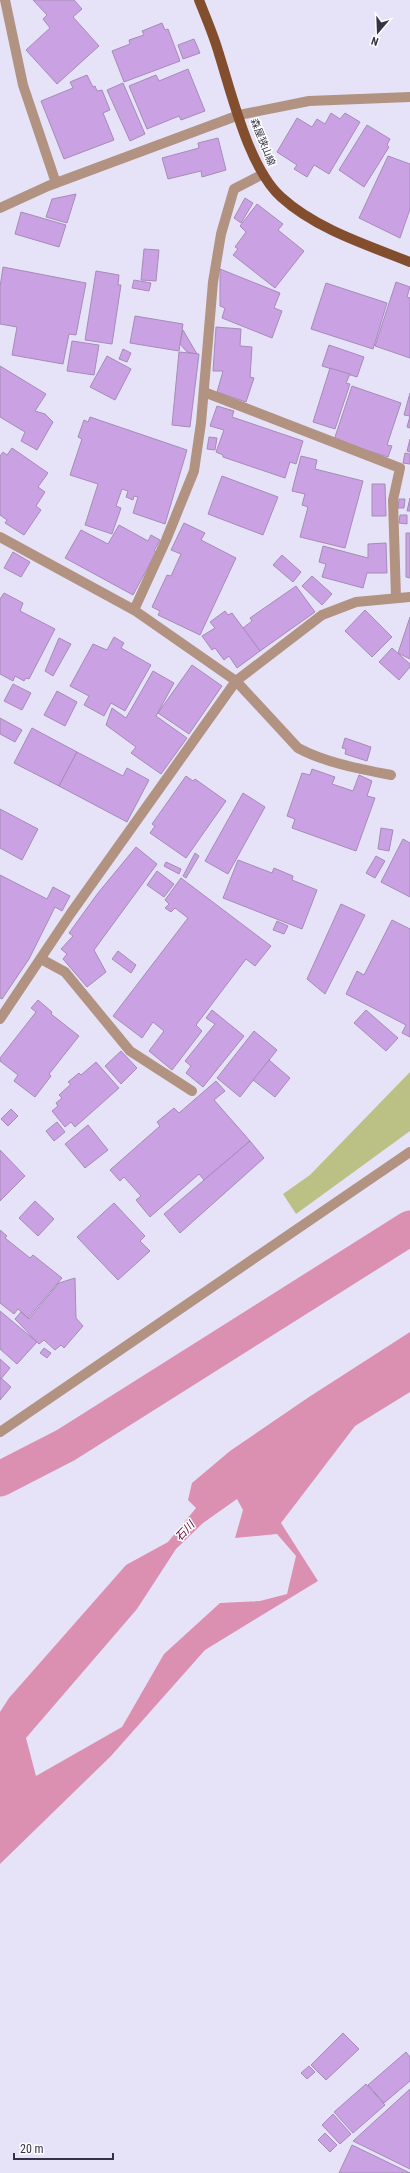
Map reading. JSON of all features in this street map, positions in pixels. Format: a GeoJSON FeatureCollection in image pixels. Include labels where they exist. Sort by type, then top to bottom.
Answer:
{"type":"FeatureCollection","features":[{"type":"Feature","properties":{"kind":"main road","name":"森屋狭山線"},"geometry":{"type":"LineString","coordinates":[[199,0],[217,45],[253,155],[263,174],[280,197],[315,222],[410,262]]}},
{"type":"Feature","properties":{"kind":"street"},"geometry":{"type":"LineString","coordinates":[[5,0],[23,85],[56,183]]}},
{"type":"Feature","properties":{"kind":"street"},"geometry":{"type":"LineString","coordinates":[[0,208],[56,183],[239,115],[309,101],[410,97]]}},
{"type":"Feature","properties":{"kind":"street"},"geometry":{"type":"LineString","coordinates":[[134,610],[166,540],[194,471],[204,392],[213,282],[221,234],[234,189],[263,174]]}},
{"type":"Feature","properties":{"kind":"street"},"geometry":{"type":"LineString","coordinates":[[204,392],[400,468],[393,500],[396,598]]}},
{"type":"Feature","properties":{"kind":"street"},"geometry":{"type":"LineString","coordinates":[[0,537],[134,610],[236,681],[298,748],[317,756],[391,775]]}},
{"type":"Feature","properties":{"kind":"street"},"geometry":{"type":"LineString","coordinates":[[0,1019],[236,681],[322,615],[356,602],[410,597]]}},
{"type":"Feature","properties":{"kind":"street"},"geometry":{"type":"LineString","coordinates":[[41,959],[65,972],[130,1051],[192,1091]]}},
{"type":"Feature","properties":{"kind":"street"},"geometry":{"type":"LineString","coordinates":[[0,1432],[410,1152]]}},
{"type":"Feature","properties":{"kind":"green space"},"geometry":{"type":"Polygon","coordinates":[[[410,1072],[410,1131],[296,1214],[283,1194],[310,1175],[410,1072]]]}},
{"type":"Feature","properties":{"kind":"water","name":"石川"},"geometry":{"type":"Polygon","coordinates":[[[410,1332],[410,1392],[355,1426],[281,1523],[318,1581],[205,1650],[111,1756],[0,1864],[0,1712],[9,1698],[126,1565],[168,1542],[196,1508],[188,1500],[192,1483],[230,1451],[309,1397],[410,1332]],[[237,1499],[203,1523],[176,1549],[137,1609],[26,1738],[36,1776],[122,1727],[164,1654],[220,1603],[260,1601],[287,1594],[296,1556],[277,1534],[235,1538],[243,1510],[237,1499]]]}},
{"type":"Feature","properties":{"kind":"building"},"geometry":{"type":"Polygon","coordinates":[[[33,0],[74,0],[82,9],[73,17],[99,46],[57,84],[26,50],[50,28],[43,19],[47,15],[33,0]]]}},
{"type":"Feature","properties":{"kind":"building"},"geometry":{"type":"Polygon","coordinates":[[[162,23],[165,30],[168,29],[180,61],[124,82],[112,51],[130,44],[129,40],[144,35],[142,31],[162,23]]]}},
{"type":"Feature","properties":{"kind":"building"},"geometry":{"type":"Polygon","coordinates":[[[194,39],[200,53],[183,59],[178,45],[194,39]]]}},
{"type":"Feature","properties":{"kind":"building"},"geometry":{"type":"Polygon","coordinates":[[[188,69],[205,111],[181,120],[179,116],[147,129],[129,86],[156,75],[159,81],[188,69]]]}},
{"type":"Feature","properties":{"kind":"building"},"geometry":{"type":"Polygon","coordinates":[[[87,75],[93,87],[95,86],[97,91],[102,90],[110,110],[103,113],[114,140],[64,159],[41,101],[73,88],[70,82],[87,75]]]}},
{"type":"Feature","properties":{"kind":"building"},"geometry":{"type":"Polygon","coordinates":[[[123,83],[145,134],[130,141],[107,90],[123,83]]]}},
{"type":"Feature","properties":{"kind":"building"},"geometry":{"type":"Polygon","coordinates":[[[331,113],[340,119],[345,113],[360,122],[329,174],[314,165],[307,177],[294,169],[297,165],[277,152],[297,118],[312,127],[317,119],[325,124],[331,113]]]}},
{"type":"Feature","properties":{"kind":"building"},"geometry":{"type":"Polygon","coordinates":[[[367,125],[390,139],[387,145],[389,147],[364,187],[339,170],[367,125]]]}},
{"type":"Feature","properties":{"kind":"building"},"geometry":{"type":"Polygon","coordinates":[[[218,138],[226,170],[202,177],[201,171],[168,179],[162,158],[199,148],[198,143],[218,138]]]}},
{"type":"Feature","properties":{"kind":"building"},"geometry":{"type":"Polygon","coordinates":[[[388,156],[410,164],[410,209],[400,238],[359,218],[388,156]]]}},
{"type":"Feature","properties":{"kind":"building"},"geometry":{"type":"Polygon","coordinates":[[[76,194],[67,223],[46,217],[52,199],[76,194]]]}},
{"type":"Feature","properties":{"kind":"building"},"geometry":{"type":"Polygon","coordinates":[[[245,198],[253,203],[241,223],[234,218],[245,198]]]}},
{"type":"Feature","properties":{"kind":"building"},"geometry":{"type":"Polygon","coordinates":[[[257,204],[283,224],[278,230],[304,251],[275,288],[233,255],[238,249],[235,247],[246,232],[240,226],[257,204]]]}},
{"type":"Feature","properties":{"kind":"building"},"geometry":{"type":"Polygon","coordinates":[[[21,212],[66,225],[59,247],[15,234],[21,212]]]}},
{"type":"Feature","properties":{"kind":"building"},"geometry":{"type":"Polygon","coordinates":[[[144,249],[159,250],[156,281],[141,280],[144,249]]]}},
{"type":"Feature","properties":{"kind":"building"},"geometry":{"type":"Polygon","coordinates":[[[3,267],[86,283],[76,335],[69,334],[63,364],[12,355],[17,327],[0,324],[0,287],[3,267]]]}},
{"type":"Feature","properties":{"kind":"building"},"geometry":{"type":"Polygon","coordinates":[[[220,269],[280,293],[274,308],[282,311],[272,338],[222,318],[225,308],[220,306],[220,269]]]}},
{"type":"Feature","properties":{"kind":"building"},"geometry":{"type":"Polygon","coordinates":[[[96,271],[119,275],[118,285],[121,285],[112,344],[85,340],[96,271]]]}},
{"type":"Feature","properties":{"kind":"building"},"geometry":{"type":"Polygon","coordinates":[[[134,280],[151,283],[149,291],[132,288],[134,280]]]}},
{"type":"Feature","properties":{"kind":"building"},"geometry":{"type":"Polygon","coordinates":[[[396,282],[410,287],[407,297],[410,298],[410,358],[375,346],[396,282]]]}},
{"type":"Feature","properties":{"kind":"building"},"geometry":{"type":"Polygon","coordinates":[[[326,283],[387,303],[373,349],[311,329],[326,283]]]}},
{"type":"Feature","properties":{"kind":"building"},"geometry":{"type":"Polygon","coordinates":[[[135,316],[183,324],[179,351],[130,343],[135,316]]]}},
{"type":"Feature","properties":{"kind":"building"},"geometry":{"type":"Polygon","coordinates":[[[216,327],[241,329],[240,346],[252,347],[250,377],[254,378],[246,402],[217,392],[223,371],[213,371],[216,327]]]}},
{"type":"Feature","properties":{"kind":"building"},"geometry":{"type":"Polygon","coordinates":[[[183,330],[197,354],[187,352],[180,344],[183,330]]]}},
{"type":"Feature","properties":{"kind":"building"},"geometry":{"type":"Polygon","coordinates":[[[72,341],[99,345],[94,375],[67,371],[72,341]]]}},
{"type":"Feature","properties":{"kind":"building"},"geometry":{"type":"Polygon","coordinates":[[[329,345],[364,357],[357,377],[322,366],[329,345]]]}},
{"type":"Feature","properties":{"kind":"building"},"geometry":{"type":"Polygon","coordinates":[[[123,349],[131,353],[127,362],[119,359],[123,349]]]}},
{"type":"Feature","properties":{"kind":"building"},"geometry":{"type":"Polygon","coordinates":[[[179,352],[199,354],[190,427],[172,425],[179,352]]]}},
{"type":"Feature","properties":{"kind":"building"},"geometry":{"type":"Polygon","coordinates":[[[107,356],[131,369],[115,400],[90,387],[107,356]]]}},
{"type":"Feature","properties":{"kind":"building"},"geometry":{"type":"Polygon","coordinates":[[[0,366],[46,394],[35,411],[45,414],[53,422],[37,450],[21,441],[25,432],[0,417],[0,366]]]}},
{"type":"Feature","properties":{"kind":"building"},"geometry":{"type":"Polygon","coordinates":[[[330,368],[350,374],[346,383],[350,384],[335,429],[313,422],[330,368]]]}},
{"type":"Feature","properties":{"kind":"building"},"geometry":{"type":"Polygon","coordinates":[[[352,386],[401,403],[387,445],[392,446],[388,457],[334,440],[352,386]]]}},
{"type":"Feature","properties":{"kind":"building"},"geometry":{"type":"Polygon","coordinates":[[[410,393],[410,416],[404,415],[410,393]]]}},
{"type":"Feature","properties":{"kind":"building"},"geometry":{"type":"Polygon","coordinates":[[[217,406],[234,411],[232,417],[303,441],[296,464],[290,462],[285,478],[223,457],[223,455],[216,452],[224,430],[210,426],[217,406]]]}},
{"type":"Feature","properties":{"kind":"building"},"geometry":{"type":"Polygon","coordinates":[[[410,416],[410,428],[407,427],[410,416]]]}},
{"type":"Feature","properties":{"kind":"building"},"geometry":{"type":"Polygon","coordinates":[[[90,417],[187,450],[165,524],[133,513],[138,497],[134,496],[133,500],[126,497],[128,491],[122,489],[116,506],[121,508],[112,534],[85,525],[98,484],[70,475],[82,439],[78,437],[84,420],[88,422],[90,417]]]}},
{"type":"Feature","properties":{"kind":"building"},"geometry":{"type":"Polygon","coordinates":[[[209,437],[217,438],[215,450],[207,449],[209,437]]]}},
{"type":"Feature","properties":{"kind":"building"},"geometry":{"type":"Polygon","coordinates":[[[410,439],[410,452],[407,451],[410,439]]]}},
{"type":"Feature","properties":{"kind":"building"},"geometry":{"type":"Polygon","coordinates":[[[12,448],[48,473],[38,487],[45,492],[36,506],[41,510],[24,535],[5,523],[7,520],[0,515],[0,456],[3,452],[7,455],[12,448]]]}},
{"type":"Feature","properties":{"kind":"building"},"geometry":{"type":"Polygon","coordinates":[[[405,453],[410,454],[410,464],[403,463],[405,453]]]}},
{"type":"Feature","properties":{"kind":"building"},"geometry":{"type":"Polygon","coordinates":[[[301,456],[317,460],[315,469],[363,481],[345,548],[300,537],[308,507],[302,505],[305,494],[292,491],[301,456]]]}},
{"type":"Feature","properties":{"kind":"building"},"geometry":{"type":"Polygon","coordinates":[[[222,476],[278,497],[263,535],[208,514],[222,476]]]}},
{"type":"Feature","properties":{"kind":"building"},"geometry":{"type":"Polygon","coordinates":[[[372,484],[385,484],[386,516],[372,516],[372,484]]]}},
{"type":"Feature","properties":{"kind":"building"},"geometry":{"type":"Polygon","coordinates":[[[410,498],[410,511],[407,511],[410,498]]]}},
{"type":"Feature","properties":{"kind":"building"},"geometry":{"type":"Polygon","coordinates":[[[399,499],[405,499],[404,508],[398,508],[399,499]]]}},
{"type":"Feature","properties":{"kind":"building"},"geometry":{"type":"Polygon","coordinates":[[[400,515],[407,515],[407,524],[399,523],[400,515]]]}},
{"type":"Feature","properties":{"kind":"building"},"geometry":{"type":"Polygon","coordinates":[[[184,523],[205,533],[201,540],[236,558],[200,635],[158,615],[160,611],[152,607],[167,575],[171,576],[181,554],[171,550],[184,523]]]}},
{"type":"Feature","properties":{"kind":"building"},"geometry":{"type":"Polygon","coordinates":[[[119,525],[148,541],[151,535],[160,540],[154,551],[156,552],[133,595],[65,558],[81,530],[108,544],[119,525]]]}},
{"type":"Feature","properties":{"kind":"building"},"geometry":{"type":"Polygon","coordinates":[[[406,533],[410,533],[410,578],[406,577],[406,533]]]}},
{"type":"Feature","properties":{"kind":"building"},"geometry":{"type":"Polygon","coordinates":[[[386,543],[387,573],[367,573],[363,588],[322,577],[326,564],[319,562],[323,546],[368,558],[368,544],[386,543]]]}},
{"type":"Feature","properties":{"kind":"building"},"geometry":{"type":"Polygon","coordinates":[[[13,552],[30,562],[21,577],[4,568],[13,552]]]}},
{"type":"Feature","properties":{"kind":"building"},"geometry":{"type":"Polygon","coordinates":[[[282,555],[301,572],[293,582],[273,565],[282,555]]]}},
{"type":"Feature","properties":{"kind":"building"},"geometry":{"type":"Polygon","coordinates":[[[312,576],[332,594],[322,605],[302,586],[312,576]]]}},
{"type":"Feature","properties":{"kind":"building"},"geometry":{"type":"Polygon","coordinates":[[[296,586],[315,612],[260,651],[243,628],[252,621],[250,618],[296,586]]]}},
{"type":"Feature","properties":{"kind":"building"},"geometry":{"type":"Polygon","coordinates":[[[4,593],[23,603],[20,611],[55,629],[29,679],[26,678],[24,681],[15,676],[13,681],[0,674],[0,599],[4,593]]]}},
{"type":"Feature","properties":{"kind":"building"},"geometry":{"type":"Polygon","coordinates":[[[365,610],[392,637],[372,657],[345,631],[365,610]]]}},
{"type":"Feature","properties":{"kind":"building"},"geometry":{"type":"Polygon","coordinates":[[[225,611],[228,615],[232,613],[260,651],[237,668],[229,656],[224,660],[215,648],[212,650],[202,636],[215,628],[210,622],[225,611]]]}},
{"type":"Feature","properties":{"kind":"building"},"geometry":{"type":"Polygon","coordinates":[[[410,617],[410,659],[398,653],[410,617]]]}},
{"type":"Feature","properties":{"kind":"building"},"geometry":{"type":"Polygon","coordinates":[[[114,637],[124,643],[121,648],[151,665],[125,711],[111,703],[104,716],[84,705],[89,696],[70,686],[93,644],[107,650],[114,637]]]}},
{"type":"Feature","properties":{"kind":"building"},"geometry":{"type":"Polygon","coordinates":[[[59,638],[71,644],[53,676],[45,671],[59,638]]]}},
{"type":"Feature","properties":{"kind":"building"},"geometry":{"type":"Polygon","coordinates":[[[392,648],[410,664],[410,667],[399,680],[379,662],[392,648]]]}},
{"type":"Feature","properties":{"kind":"building"},"geometry":{"type":"Polygon","coordinates":[[[192,665],[222,686],[189,734],[158,713],[192,665]]]}},
{"type":"Feature","properties":{"kind":"building"},"geometry":{"type":"Polygon","coordinates":[[[153,671],[174,683],[156,716],[187,738],[161,774],[131,753],[136,747],[106,725],[112,708],[126,718],[153,671]]]}},
{"type":"Feature","properties":{"kind":"building"},"geometry":{"type":"Polygon","coordinates":[[[13,684],[31,693],[22,710],[4,701],[13,684]]]}},
{"type":"Feature","properties":{"kind":"building"},"geometry":{"type":"Polygon","coordinates":[[[57,691],[77,702],[65,726],[44,715],[57,691]]]}},
{"type":"Feature","properties":{"kind":"building"},"geometry":{"type":"Polygon","coordinates":[[[0,718],[22,730],[15,742],[0,734],[0,718]]]}},
{"type":"Feature","properties":{"kind":"building"},"geometry":{"type":"Polygon","coordinates":[[[32,728],[77,752],[59,786],[14,763],[32,728]]]}},
{"type":"Feature","properties":{"kind":"building"},"geometry":{"type":"Polygon","coordinates":[[[345,738],[371,747],[367,761],[345,754],[346,749],[342,748],[345,738]]]}},
{"type":"Feature","properties":{"kind":"building"},"geometry":{"type":"Polygon","coordinates":[[[77,752],[123,776],[127,768],[149,780],[127,822],[59,786],[77,752]]]}},
{"type":"Feature","properties":{"kind":"building"},"geometry":{"type":"Polygon","coordinates":[[[312,769],[335,777],[332,784],[353,791],[359,775],[372,781],[367,796],[375,798],[356,851],[292,828],[295,819],[287,816],[302,773],[310,775],[312,769]]]}},
{"type":"Feature","properties":{"kind":"building"},"geometry":{"type":"Polygon","coordinates":[[[186,776],[193,781],[195,779],[226,801],[186,858],[150,833],[155,826],[152,824],[186,776]]]}},
{"type":"Feature","properties":{"kind":"building"},"geometry":{"type":"Polygon","coordinates":[[[243,793],[265,807],[228,874],[205,861],[243,793]]]}},
{"type":"Feature","properties":{"kind":"building"},"geometry":{"type":"Polygon","coordinates":[[[0,809],[38,829],[22,860],[0,848],[0,809]]]}},
{"type":"Feature","properties":{"kind":"building"},"geometry":{"type":"Polygon","coordinates":[[[381,828],[393,830],[389,851],[378,849],[381,828]]]}},
{"type":"Feature","properties":{"kind":"building"},"geometry":{"type":"Polygon","coordinates":[[[403,839],[410,843],[410,897],[381,882],[403,839]]]}},
{"type":"Feature","properties":{"kind":"building"},"geometry":{"type":"Polygon","coordinates":[[[136,847],[157,864],[94,950],[106,972],[87,987],[63,959],[67,954],[61,949],[73,936],[69,933],[98,893],[136,847]]]}},
{"type":"Feature","properties":{"kind":"building"},"geometry":{"type":"Polygon","coordinates":[[[195,853],[199,856],[186,878],[183,876],[195,853]]]}},
{"type":"Feature","properties":{"kind":"building"},"geometry":{"type":"Polygon","coordinates":[[[376,856],[385,861],[375,878],[366,873],[376,856]]]}},
{"type":"Feature","properties":{"kind":"building"},"geometry":{"type":"Polygon","coordinates":[[[238,860],[272,873],[274,868],[293,876],[292,880],[317,890],[302,929],[223,898],[238,860]]]}},
{"type":"Feature","properties":{"kind":"building"},"geometry":{"type":"Polygon","coordinates":[[[166,862],[181,869],[179,874],[164,866],[166,862]]]}},
{"type":"Feature","properties":{"kind":"building"},"geometry":{"type":"Polygon","coordinates":[[[157,871],[174,884],[164,897],[147,885],[157,871]]]}},
{"type":"Feature","properties":{"kind":"building"},"geometry":{"type":"Polygon","coordinates":[[[0,875],[47,899],[53,887],[70,896],[62,911],[55,907],[29,959],[2,999],[0,998],[0,875]]]}},
{"type":"Feature","properties":{"kind":"building"},"geometry":{"type":"Polygon","coordinates":[[[181,878],[271,946],[255,966],[246,959],[196,1025],[202,1031],[172,1070],[149,1051],[164,1031],[153,1022],[142,1038],[113,1016],[188,918],[175,908],[171,912],[165,908],[169,904],[165,900],[181,878]]]}},
{"type":"Feature","properties":{"kind":"building"},"geometry":{"type":"Polygon","coordinates":[[[341,904],[365,915],[325,994],[307,979],[341,904]]]}},
{"type":"Feature","properties":{"kind":"building"},"geometry":{"type":"Polygon","coordinates":[[[392,920],[410,929],[410,1037],[402,1033],[406,1025],[346,994],[357,971],[364,975],[392,920]]]}},
{"type":"Feature","properties":{"kind":"building"},"geometry":{"type":"Polygon","coordinates":[[[277,921],[288,926],[284,934],[273,930],[277,921]]]}},
{"type":"Feature","properties":{"kind":"building"},"geometry":{"type":"Polygon","coordinates":[[[118,951],[136,965],[131,973],[112,959],[118,951]]]}},
{"type":"Feature","properties":{"kind":"building"},"geometry":{"type":"Polygon","coordinates":[[[38,1000],[52,1012],[51,1014],[79,1036],[49,1074],[51,1076],[35,1097],[14,1081],[18,1075],[0,1061],[0,1058],[36,1012],[31,1008],[38,1000]]]}},
{"type":"Feature","properties":{"kind":"building"},"geometry":{"type":"Polygon","coordinates":[[[212,1010],[244,1036],[203,1087],[186,1073],[191,1066],[185,1061],[215,1024],[206,1018],[212,1010]]]}},
{"type":"Feature","properties":{"kind":"building"},"geometry":{"type":"Polygon","coordinates":[[[366,1010],[398,1038],[386,1051],[354,1023],[366,1010]]]}},
{"type":"Feature","properties":{"kind":"building"},"geometry":{"type":"Polygon","coordinates":[[[254,1031],[277,1050],[240,1097],[217,1078],[254,1031]]]}},
{"type":"Feature","properties":{"kind":"building"},"geometry":{"type":"Polygon","coordinates":[[[121,1051],[137,1068],[121,1084],[105,1066],[121,1051]]]}},
{"type":"Feature","properties":{"kind":"building"},"geometry":{"type":"Polygon","coordinates":[[[269,1060],[290,1078],[275,1097],[253,1080],[269,1060]]]}},
{"type":"Feature","properties":{"kind":"building"},"geometry":{"type":"Polygon","coordinates":[[[96,1062],[119,1088],[75,1127],[71,1122],[65,1127],[52,1111],[58,1106],[56,1103],[62,1098],[59,1095],[71,1084],[68,1082],[79,1073],[81,1075],[96,1062]]]}},
{"type":"Feature","properties":{"kind":"building"},"geometry":{"type":"Polygon","coordinates":[[[216,1081],[225,1091],[214,1100],[250,1141],[204,1180],[199,1174],[150,1217],[136,1200],[141,1196],[124,1177],[120,1181],[110,1170],[160,1126],[157,1122],[174,1108],[179,1113],[216,1081]]]}},
{"type":"Feature","properties":{"kind":"building"},"geometry":{"type":"Polygon","coordinates":[[[11,1109],[18,1116],[8,1126],[1,1119],[11,1109]]]}},
{"type":"Feature","properties":{"kind":"building"},"geometry":{"type":"Polygon","coordinates":[[[57,1122],[65,1132],[54,1141],[46,1131],[57,1122]]]}},
{"type":"Feature","properties":{"kind":"building"},"geometry":{"type":"Polygon","coordinates":[[[88,1125],[108,1150],[85,1168],[65,1144],[88,1125]]]}},
{"type":"Feature","properties":{"kind":"building"},"geometry":{"type":"Polygon","coordinates":[[[250,1141],[264,1158],[180,1233],[164,1214],[250,1141]]]}},
{"type":"Feature","properties":{"kind":"building"},"geometry":{"type":"Polygon","coordinates":[[[0,1150],[25,1176],[0,1201],[0,1150]]]}},
{"type":"Feature","properties":{"kind":"building"},"geometry":{"type":"Polygon","coordinates":[[[35,1201],[54,1219],[38,1236],[19,1218],[35,1201]]]}},
{"type":"Feature","properties":{"kind":"building"},"geometry":{"type":"Polygon","coordinates":[[[114,1203],[145,1236],[140,1241],[150,1251],[118,1280],[77,1237],[114,1203]]]}},
{"type":"Feature","properties":{"kind":"building"},"geometry":{"type":"Polygon","coordinates":[[[0,1230],[7,1236],[5,1238],[30,1258],[33,1255],[62,1278],[28,1318],[18,1309],[14,1314],[0,1303],[0,1230]]]}},
{"type":"Feature","properties":{"kind":"building"},"geometry":{"type":"Polygon","coordinates":[[[75,1278],[76,1318],[83,1326],[64,1348],[61,1345],[55,1350],[44,1340],[39,1344],[15,1319],[21,1312],[29,1319],[59,1283],[75,1278]]]}},
{"type":"Feature","properties":{"kind":"building"},"geometry":{"type":"Polygon","coordinates":[[[0,1311],[37,1342],[17,1364],[0,1349],[0,1311]]]}},
{"type":"Feature","properties":{"kind":"building"},"geometry":{"type":"Polygon","coordinates":[[[44,1348],[51,1353],[47,1358],[40,1353],[44,1348]]]}},
{"type":"Feature","properties":{"kind":"building"},"geometry":{"type":"Polygon","coordinates":[[[0,1359],[10,1368],[0,1380],[0,1359]]]}},
{"type":"Feature","properties":{"kind":"building"},"geometry":{"type":"Polygon","coordinates":[[[1,1378],[11,1387],[0,1400],[0,1379],[1,1378]]]}},
{"type":"Feature","properties":{"kind":"building"},"geometry":{"type":"Polygon","coordinates":[[[343,2033],[359,2049],[326,2080],[311,2065],[343,2033]]]}},
{"type":"Feature","properties":{"kind":"building"},"geometry":{"type":"Polygon","coordinates":[[[406,2052],[410,2057],[410,2081],[384,2103],[368,2085],[406,2052]]]}},
{"type":"Feature","properties":{"kind":"building"},"geometry":{"type":"Polygon","coordinates":[[[309,2066],[315,2072],[307,2079],[301,2073],[309,2066]]]}},
{"type":"Feature","properties":{"kind":"building"},"geometry":{"type":"Polygon","coordinates":[[[366,2084],[385,2105],[353,2133],[334,2112],[366,2084]]]}},
{"type":"Feature","properties":{"kind":"building"},"geometry":{"type":"Polygon","coordinates":[[[410,2089],[410,2169],[353,2141],[410,2089]]]}},
{"type":"Feature","properties":{"kind":"building"},"geometry":{"type":"Polygon","coordinates":[[[333,2114],[351,2134],[340,2144],[322,2125],[333,2114]]]}},
{"type":"Feature","properties":{"kind":"building"},"geometry":{"type":"Polygon","coordinates":[[[325,2133],[337,2145],[330,2152],[318,2140],[325,2133]]]}},
{"type":"Feature","properties":{"kind":"building"},"geometry":{"type":"Polygon","coordinates":[[[352,2145],[410,2173],[339,2173],[352,2145]]]}},
{"type":"Feature","properties":{"kind":"waterway"},"geometry":{"type":"LineString","coordinates":[[0,1479],[66,1445],[410,1228]]}}]}
